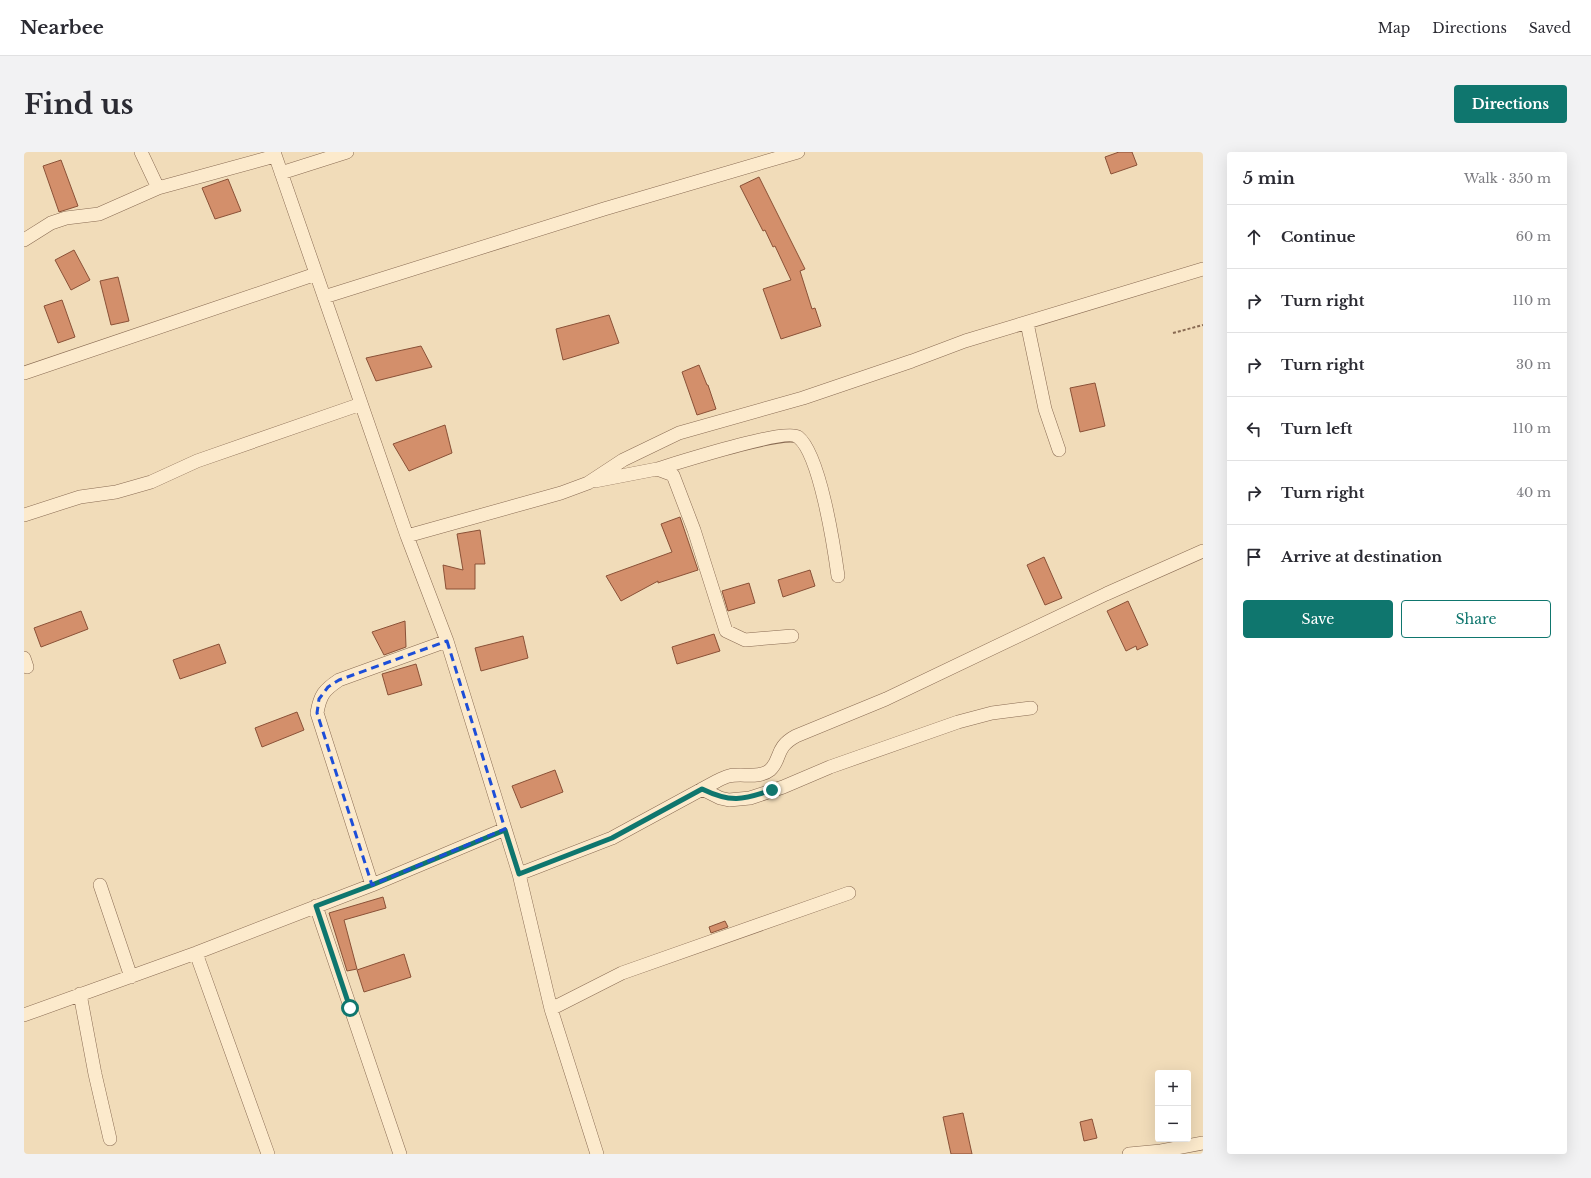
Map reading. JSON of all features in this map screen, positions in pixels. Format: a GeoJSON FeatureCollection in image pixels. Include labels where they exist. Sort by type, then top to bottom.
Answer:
{"type":"FeatureCollection","features":[{"type":"Feature","properties":{"kind":"street"},"geometry":{"type":"LineString","coordinates":[[141,152],[158,188]]}},
{"type":"Feature","properties":{"kind":"street"},"geometry":{"type":"LineString","coordinates":[[281,173],[347,152]]}},
{"type":"Feature","properties":{"kind":"street"},"geometry":{"type":"LineString","coordinates":[[324,297],[597,212],[798,152]]}},
{"type":"Feature","properties":{"kind":"street"},"geometry":{"type":"LineString","coordinates":[[24,240],[51,223],[66,218],[99,214],[158,188],[275,154],[407,536],[447,641],[519,874],[551,1009],[597,1154]]}},
{"type":"Feature","properties":{"kind":"street"},"geometry":{"type":"LineString","coordinates":[[588,483],[623,460],[679,433],[803,398],[912,362],[965,341],[1203,269]]}},
{"type":"Feature","properties":{"kind":"street"},"geometry":{"type":"LineString","coordinates":[[24,373],[316,274]]}},
{"type":"Feature","properties":{"kind":"street"},"geometry":{"type":"LineString","coordinates":[[1027,323],[1045,409],[1059,450]]}},
{"type":"Feature","properties":{"kind":"street"},"geometry":{"type":"LineString","coordinates":[[24,515],[80,497],[116,492],[151,482],[196,460],[361,404]]}},
{"type":"Feature","properties":{"kind":"street"},"geometry":{"type":"LineString","coordinates":[[407,536],[561,493],[588,483],[657,469],[765,439],[792,435],[798,437],[809,451],[815,468],[829,524],[838,576]]}},
{"type":"Feature","properties":{"kind":"street"},"geometry":{"type":"LineString","coordinates":[[657,469],[674,475],[683,497],[726,631],[745,640],[792,636]]}},
{"type":"Feature","properties":{"kind":"street"},"geometry":{"type":"LineString","coordinates":[[519,874],[612,838],[729,776],[759,774],[769,770],[775,764],[780,749],[796,736],[886,699],[1106,594],[1203,552]]}},
{"type":"Feature","properties":{"kind":"street"},"geometry":{"type":"LineString","coordinates":[[372,885],[317,713],[319,699],[328,687],[339,680],[447,641]]}},
{"type":"Feature","properties":{"kind":"street"},"geometry":{"type":"LineString","coordinates":[[702,789],[720,798],[729,800],[750,798],[784,787],[830,767],[958,722],[992,713],[1031,708]]}},
{"type":"Feature","properties":{"kind":"street"},"geometry":{"type":"LineString","coordinates":[[24,1015],[196,953],[372,885],[505,830]]}},
{"type":"Feature","properties":{"kind":"street"},"geometry":{"type":"LineString","coordinates":[[100,885],[131,977]]}},
{"type":"Feature","properties":{"kind":"street"},"geometry":{"type":"LineString","coordinates":[[551,1009],[622,973],[849,893]]}},
{"type":"Feature","properties":{"kind":"street"},"geometry":{"type":"LineString","coordinates":[[316,906],[400,1154]]}},
{"type":"Feature","properties":{"kind":"street"},"geometry":{"type":"LineString","coordinates":[[196,953],[268,1154]]}},
{"type":"Feature","properties":{"kind":"street"},"geometry":{"type":"LineString","coordinates":[[80,994],[95,1074],[110,1139]]}},
{"type":"Feature","properties":{"kind":"street"},"geometry":{"type":"LineString","coordinates":[[1129,1154],[1161,1151],[1203,1143]]}},
{"type":"Feature","properties":{"kind":"path"},"geometry":{"type":"LineString","coordinates":[[1172,333],[1203,325]]}},
{"type":"Feature","properties":{"kind":"highlighted area"},"geometry":{"type":"Polygon","coordinates":[[[447,641],[505,829],[372,885],[317,713],[319,699],[328,687],[339,680],[447,641]]]}},
{"type":"Feature","properties":{"kind":"building"},"geometry":{"type":"Polygon","coordinates":[[[1119,152],[1132,152],[1137,165],[1111,174],[1105,157],[1119,152]]]}},
{"type":"Feature","properties":{"kind":"building"},"geometry":{"type":"Polygon","coordinates":[[[61,160],[78,206],[59,212],[43,166],[61,160]]]}},
{"type":"Feature","properties":{"kind":"building"},"geometry":{"type":"Polygon","coordinates":[[[759,177],[805,269],[800,271],[812,309],[815,308],[821,326],[781,339],[763,289],[791,280],[775,246],[773,247],[765,230],[763,231],[740,186],[759,177]]]}},
{"type":"Feature","properties":{"kind":"building"},"geometry":{"type":"Polygon","coordinates":[[[228,179],[241,211],[215,219],[202,188],[228,179]]]}},
{"type":"Feature","properties":{"kind":"building"},"geometry":{"type":"Polygon","coordinates":[[[74,250],[90,280],[71,290],[55,260],[74,250]]]}},
{"type":"Feature","properties":{"kind":"building"},"geometry":{"type":"Polygon","coordinates":[[[118,277],[129,321],[111,325],[100,281],[118,277]]]}},
{"type":"Feature","properties":{"kind":"building"},"geometry":{"type":"Polygon","coordinates":[[[62,300],[75,337],[58,343],[44,306],[62,300]]]}},
{"type":"Feature","properties":{"kind":"building"},"geometry":{"type":"Polygon","coordinates":[[[609,315],[619,343],[563,360],[556,329],[609,315]]]}},
{"type":"Feature","properties":{"kind":"building"},"geometry":{"type":"Polygon","coordinates":[[[421,346],[432,367],[376,381],[366,358],[421,346]]]}},
{"type":"Feature","properties":{"kind":"building"},"geometry":{"type":"Polygon","coordinates":[[[699,365],[716,409],[697,415],[682,372],[699,365]]]}},
{"type":"Feature","properties":{"kind":"building"},"geometry":{"type":"Polygon","coordinates":[[[1095,383],[1105,426],[1080,432],[1070,388],[1095,383]]]}},
{"type":"Feature","properties":{"kind":"building"},"geometry":{"type":"Polygon","coordinates":[[[445,425],[452,453],[409,471],[393,444],[445,425]]]}},
{"type":"Feature","properties":{"kind":"building"},"geometry":{"type":"Polygon","coordinates":[[[680,517],[698,570],[658,583],[658,581],[621,601],[606,576],[672,552],[661,524],[680,517]]]}},
{"type":"Feature","properties":{"kind":"building"},"geometry":{"type":"Polygon","coordinates":[[[480,530],[485,564],[475,564],[475,589],[446,589],[443,565],[463,570],[457,534],[480,530]]]}},
{"type":"Feature","properties":{"kind":"building"},"geometry":{"type":"Polygon","coordinates":[[[1044,557],[1062,598],[1045,605],[1027,565],[1044,557]]]}},
{"type":"Feature","properties":{"kind":"building"},"geometry":{"type":"Polygon","coordinates":[[[810,570],[815,586],[783,597],[778,580],[810,570]]]}},
{"type":"Feature","properties":{"kind":"building"},"geometry":{"type":"Polygon","coordinates":[[[749,583],[755,603],[728,611],[722,591],[749,583]]]}},
{"type":"Feature","properties":{"kind":"building"},"geometry":{"type":"Polygon","coordinates":[[[1128,601],[1148,645],[1137,650],[1136,646],[1126,651],[1107,611],[1128,601]]]}},
{"type":"Feature","properties":{"kind":"building"},"geometry":{"type":"Polygon","coordinates":[[[81,611],[88,629],[41,647],[34,628],[81,611]]]}},
{"type":"Feature","properties":{"kind":"building"},"geometry":{"type":"Polygon","coordinates":[[[405,621],[406,647],[384,655],[372,632],[405,621]]]}},
{"type":"Feature","properties":{"kind":"building"},"geometry":{"type":"Polygon","coordinates":[[[714,634],[720,651],[677,664],[672,647],[714,634]]]}},
{"type":"Feature","properties":{"kind":"building"},"geometry":{"type":"Polygon","coordinates":[[[523,636],[528,658],[481,671],[475,648],[523,636]]]}},
{"type":"Feature","properties":{"kind":"building"},"geometry":{"type":"Polygon","coordinates":[[[219,644],[226,663],[180,679],[173,660],[219,644]]]}},
{"type":"Feature","properties":{"kind":"building"},"geometry":{"type":"Polygon","coordinates":[[[416,664],[422,685],[388,695],[382,674],[416,664]]]}},
{"type":"Feature","properties":{"kind":"building"},"geometry":{"type":"Polygon","coordinates":[[[297,712],[304,730],[262,747],[255,728],[297,712]]]}},
{"type":"Feature","properties":{"kind":"building"},"geometry":{"type":"Polygon","coordinates":[[[555,770],[563,792],[521,808],[512,786],[555,770]]]}},
{"type":"Feature","properties":{"kind":"building"},"geometry":{"type":"Polygon","coordinates":[[[383,897],[386,908],[344,920],[357,969],[347,971],[329,913],[383,897]]]}},
{"type":"Feature","properties":{"kind":"building"},"geometry":{"type":"Polygon","coordinates":[[[725,921],[728,927],[711,933],[709,927],[725,921]]]}},
{"type":"Feature","properties":{"kind":"building"},"geometry":{"type":"Polygon","coordinates":[[[404,954],[411,977],[364,992],[357,970],[404,954]]]}},
{"type":"Feature","properties":{"kind":"building"},"geometry":{"type":"Polygon","coordinates":[[[963,1113],[972,1154],[951,1154],[943,1117],[963,1113]]]}},
{"type":"Feature","properties":{"kind":"building"},"geometry":{"type":"Polygon","coordinates":[[[1092,1119],[1097,1138],[1084,1141],[1080,1122],[1092,1119]]]}},
{"type":"Feature","properties":{"kind":"route"},"geometry":{"type":"LineString","coordinates":[[350,1008],[316,906],[372,885],[505,830],[519,874],[612,838],[659,814],[702,789],[720,798],[729,800],[750,798],[772,790]]}}]}
